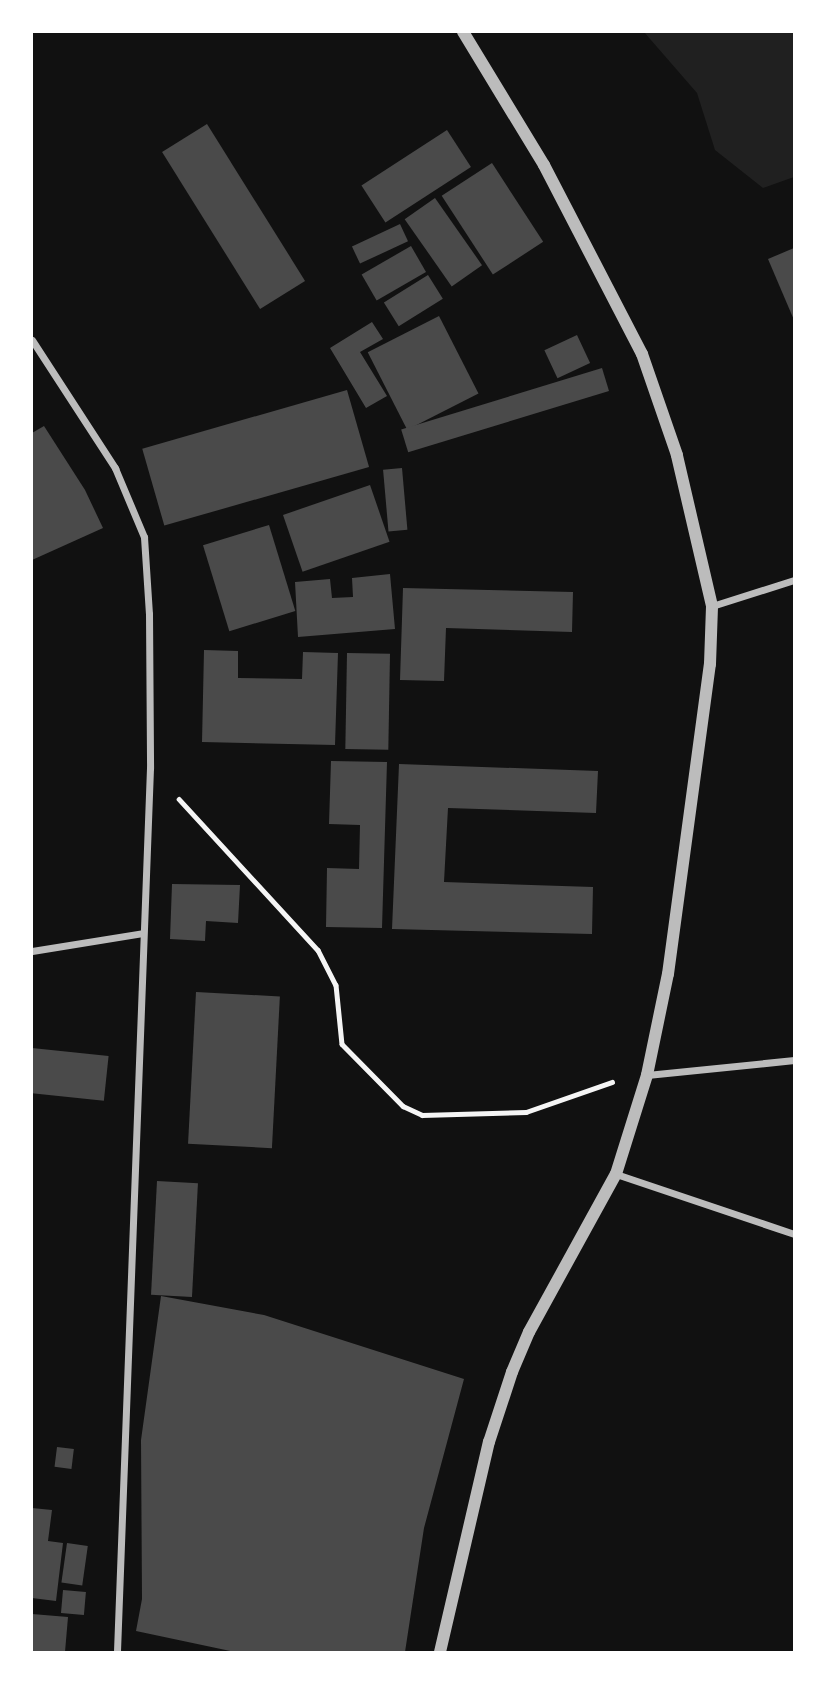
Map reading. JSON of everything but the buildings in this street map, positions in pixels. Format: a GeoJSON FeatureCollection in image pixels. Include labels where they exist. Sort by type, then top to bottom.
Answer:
{"type":"FeatureCollection","features":[{"type":"Feature","properties":{"kind":"street"},"geometry":{"type":"LineString","coordinates":[[440,1653],[489,1442],[512,1373],[529,1332],[616,1174],[647,1075],[668,974],[710,664],[712,606],[677,455],[642,354],[550,176],[463,32]]}},
{"type":"Feature","properties":{"kind":"street"},"geometry":{"type":"LineString","coordinates":[[32,340],[115,468],[144,537],[150,768],[117,1653]]}},
{"type":"Feature","properties":{"kind":"street"},"geometry":{"type":"LineString","coordinates":[[712,606],[794,580]]}},
{"type":"Feature","properties":{"kind":"street"},"geometry":{"type":"LineString","coordinates":[[32,951],[143,933]]}},
{"type":"Feature","properties":{"kind":"street"},"geometry":{"type":"LineString","coordinates":[[647,1075],[794,1060]]}},
{"type":"Feature","properties":{"kind":"street"},"geometry":{"type":"LineString","coordinates":[[616,1174],[794,1234]]}},
{"type":"Feature","properties":{"kind":"path"},"geometry":{"type":"LineString","coordinates":[[150,768],[318,950],[337,985],[342,1044],[403,1106],[422,1115],[526,1111],[593,1086],[647,1075]]}},
{"type":"Feature","properties":{"kind":"shaded area"},"geometry":{"type":"Polygon","coordinates":[[[644,32],[794,32],[794,177],[763,188],[715,150],[697,93],[644,32]]]}}]}
